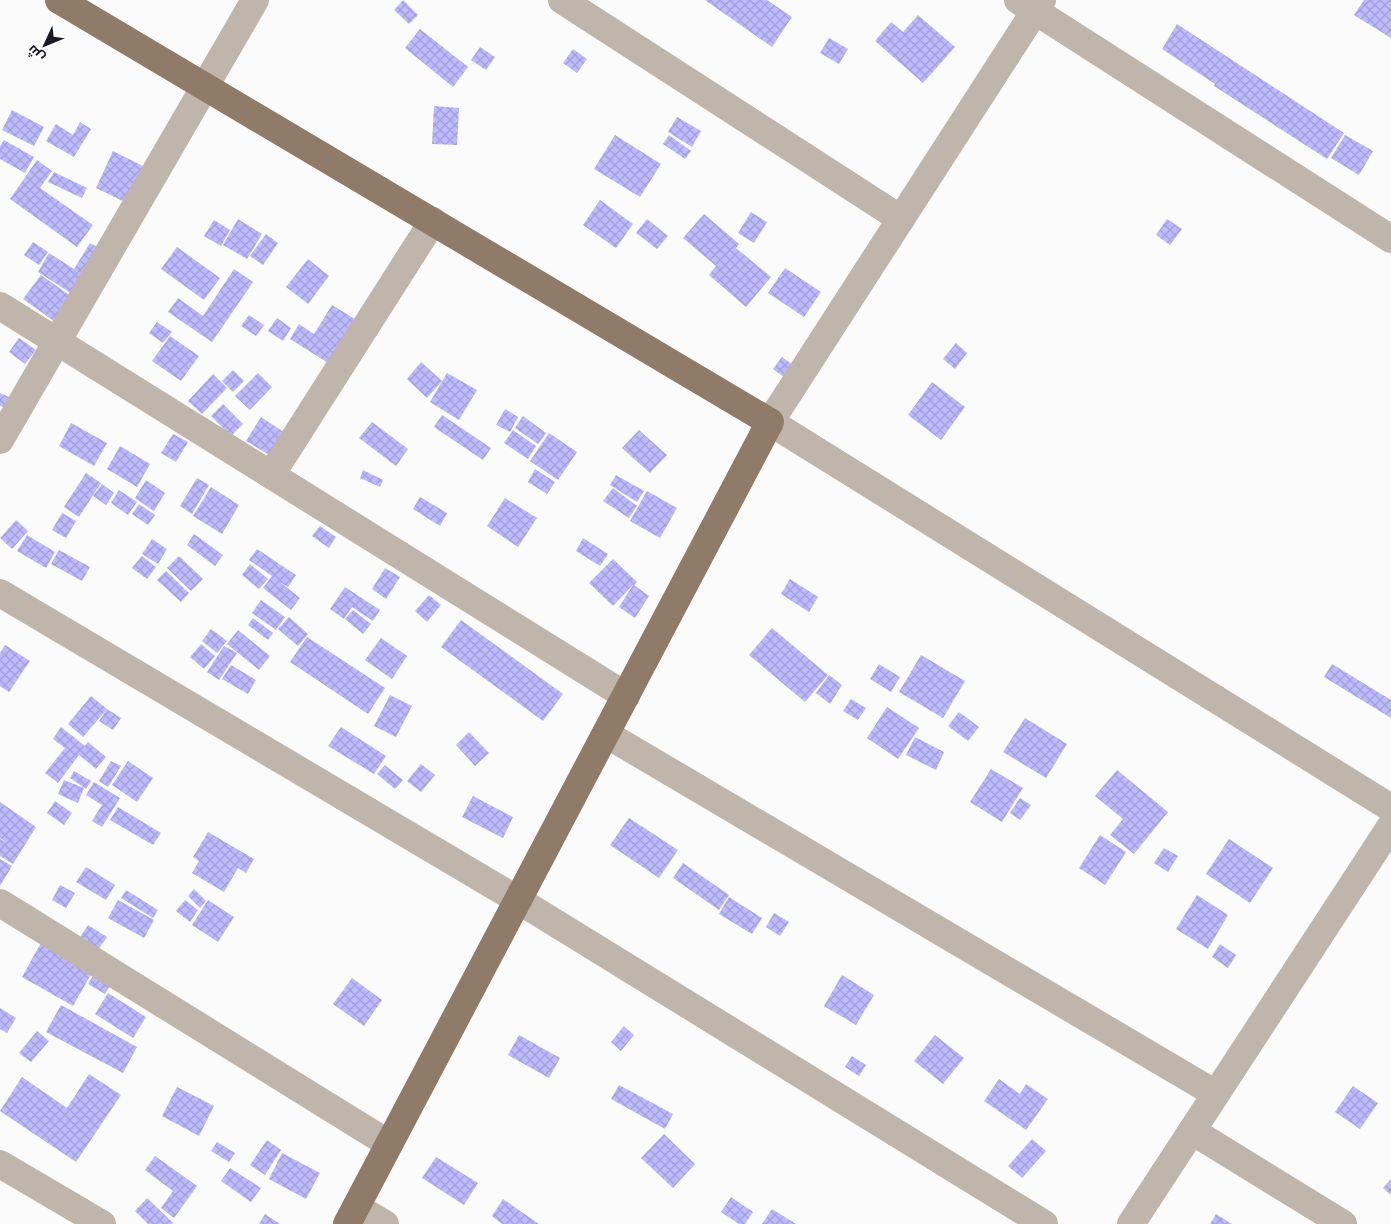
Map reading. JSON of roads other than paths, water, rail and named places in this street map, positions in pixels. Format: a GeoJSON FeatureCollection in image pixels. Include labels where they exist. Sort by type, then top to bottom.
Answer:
{"type":"FeatureCollection","features":[{"type":"Feature","properties":{"kind":"main road"},"geometry":{"type":"LineString","coordinates":[[59,0],[770,422],[352,1215]]}},
{"type":"Feature","properties":{"kind":"street"},"geometry":{"type":"LineString","coordinates":[[0,440],[255,0]]}},
{"type":"Feature","properties":{"kind":"street"},"geometry":{"type":"LineString","coordinates":[[562,0],[901,219]]}},
{"type":"Feature","properties":{"kind":"street"},"geometry":{"type":"LineString","coordinates":[[1391,239],[1032,4],[901,219],[770,422],[1391,808]]}},
{"type":"Feature","properties":{"kind":"street"},"geometry":{"type":"LineString","coordinates":[[271,474],[432,221]]}},
{"type":"Feature","properties":{"kind":"street"},"geometry":{"type":"LineString","coordinates":[[0,306],[626,696]]}},
{"type":"Feature","properties":{"kind":"street"},"geometry":{"type":"LineString","coordinates":[[0,594],[518,900],[1044,1224]]}},
{"type":"Feature","properties":{"kind":"street"},"geometry":{"type":"LineString","coordinates":[[606,734],[1216,1094]]}},
{"type":"Feature","properties":{"kind":"street"},"geometry":{"type":"LineString","coordinates":[[1131,1224],[1391,826]]}},
{"type":"Feature","properties":{"kind":"street"},"geometry":{"type":"LineString","coordinates":[[0,903],[389,1144]]}},
{"type":"Feature","properties":{"kind":"street"},"geometry":{"type":"LineString","coordinates":[[1192,1131],[1343,1224]]}},
{"type":"Feature","properties":{"kind":"street"},"geometry":{"type":"LineString","coordinates":[[0,1164],[102,1224]]}},
{"type":"Feature","properties":{"kind":"street"},"geometry":{"type":"LineString","coordinates":[[352,1215],[385,1224]]}}]}
